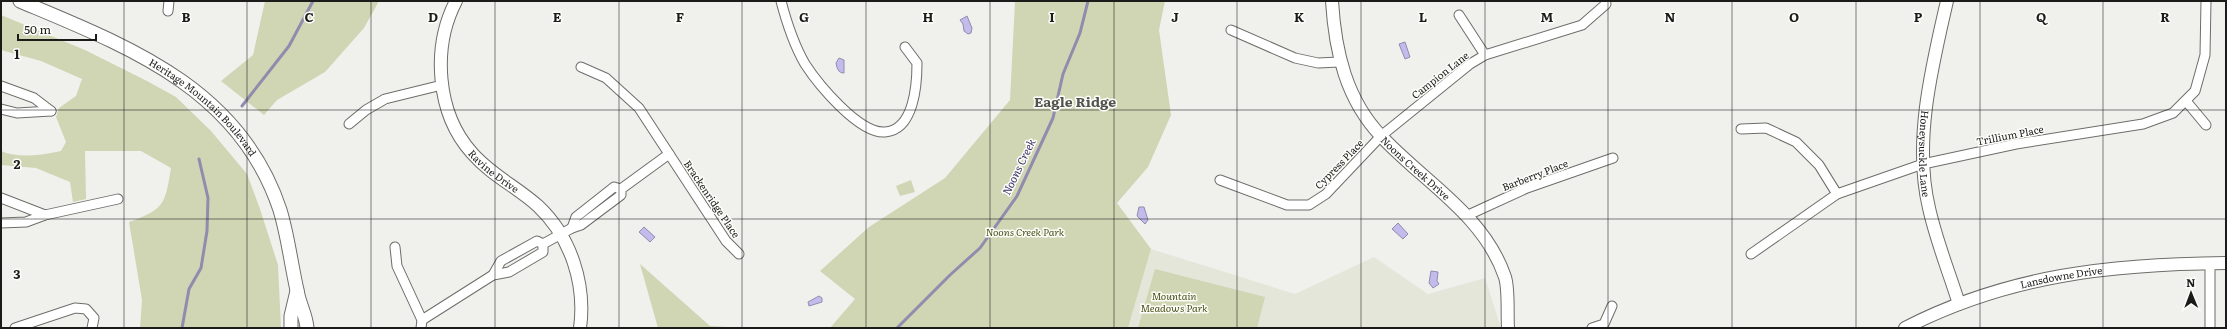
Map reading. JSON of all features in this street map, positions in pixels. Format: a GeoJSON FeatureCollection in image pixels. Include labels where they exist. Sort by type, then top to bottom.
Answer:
{"type":"FeatureCollection","features":[{"type":"Feature","properties":{"kind":"main road","name":"Heritage Mountain Boulevard"},"geometry":{"type":"LineString","coordinates":[[20,1],[129,48],[183,83],[220,112],[248,147],[260,166],[280,210],[295,273],[297,291],[306,316],[307,328]]}},
{"type":"Feature","properties":{"kind":"main road","name":"Heritage Mountain Boulevard"},"geometry":{"type":"LineString","coordinates":[[291,328],[291,316],[297,291]]}},
{"type":"Feature","properties":{"kind":"street","name":"Ravine Drive"},"geometry":{"type":"LineString","coordinates":[[456,1],[447,22],[442,45],[442,85],[454,124],[470,152],[492,172],[537,205],[561,234],[579,280],[581,294],[580,328]]}},
{"type":"Feature","properties":{"kind":"street"},"geometry":{"type":"LineString","coordinates":[[781,1],[788,28],[795,46],[810,70],[830,95],[850,114],[876,131],[884,132],[892,130],[901,123],[914,100],[917,63],[905,47]]}},
{"type":"Feature","properties":{"kind":"street","name":"Noons Creek Drive"},"geometry":{"type":"LineString","coordinates":[[1332,1],[1334,34],[1339,62],[1357,104],[1381,136],[1453,200],[1487,239],[1505,278],[1508,328]]}},
{"type":"Feature","properties":{"kind":"street","name":"Honeysuckle Lane"},"geometry":{"type":"LineString","coordinates":[[1947,1],[1929,83],[1923,164],[1928,208],[1959,304]]}},
{"type":"Feature","properties":{"kind":"street","name":"Trillium Place"},"geometry":{"type":"LineString","coordinates":[[1751,254],[1837,194],[1923,164],[2016,144],[2143,124],[2173,113],[2195,91],[2205,55],[2206,1]]}},
{"type":"Feature","properties":{"kind":"street","name":"Campion Lane"},"geometry":{"type":"LineString","coordinates":[[1381,136],[1470,64],[1485,55],[1582,25],[1606,4]]}},
{"type":"Feature","properties":{"kind":"street"},"geometry":{"type":"LineString","coordinates":[[1459,16],[1485,55]]}},
{"type":"Feature","properties":{"kind":"street"},"geometry":{"type":"LineString","coordinates":[[1231,30],[1295,58],[1318,63],[1339,62]]}},
{"type":"Feature","properties":{"kind":"street","name":"Brackenridge Place"},"geometry":{"type":"LineString","coordinates":[[581,67],[606,78],[639,108],[726,241],[739,254]]}},
{"type":"Feature","properties":{"kind":"street"},"geometry":{"type":"LineString","coordinates":[[349,124],[366,110],[385,99],[442,85]]}},
{"type":"Feature","properties":{"kind":"street"},"geometry":{"type":"LineString","coordinates":[[1,86],[34,98],[51,111],[17,113],[1,109]]}},
{"type":"Feature","properties":{"kind":"street"},"geometry":{"type":"LineString","coordinates":[[2186,101],[2206,125]]}},
{"type":"Feature","properties":{"kind":"street"},"geometry":{"type":"LineString","coordinates":[[1741,129],[1766,128],[1796,142],[1819,165],[1837,194]]}},
{"type":"Feature","properties":{"kind":"street","name":"Cypress Place"},"geometry":{"type":"LineString","coordinates":[[1220,180],[1287,205],[1309,205],[1326,194],[1381,136]]}},
{"type":"Feature","properties":{"kind":"street"},"geometry":{"type":"LineString","coordinates":[[543,244],[572,228],[581,225],[621,196],[622,189],[669,154]]}},
{"type":"Feature","properties":{"kind":"street","name":"Barberry Place"},"geometry":{"type":"LineString","coordinates":[[1466,216],[1527,188],[1613,158]]}},
{"type":"Feature","properties":{"kind":"street"},"geometry":{"type":"LineString","coordinates":[[1,198],[45,215]]}},
{"type":"Feature","properties":{"kind":"street"},"geometry":{"type":"LineString","coordinates":[[1,223],[26,222],[45,215],[118,199]]}},
{"type":"Feature","properties":{"kind":"street"},"geometry":{"type":"LineString","coordinates":[[493,275],[501,261],[537,240],[543,244]]}},
{"type":"Feature","properties":{"kind":"street"},"geometry":{"type":"LineString","coordinates":[[395,247],[397,266],[421,324],[493,275],[509,272],[543,252],[543,244]]}},
{"type":"Feature","properties":{"kind":"street"},"geometry":{"type":"LineString","coordinates":[[2210,263],[2210,328]]}},
{"type":"Feature","properties":{"kind":"street","name":"Lansdowne Drive"},"geometry":{"type":"LineString","coordinates":[[1905,328],[1959,304],[2020,284],[2085,270],[2133,266],[2226,263]]}},
{"type":"Feature","properties":{"kind":"street"},"geometry":{"type":"LineString","coordinates":[[1592,328],[1604,324],[1612,306]]}},
{"type":"Feature","properties":{"kind":"street"},"geometry":{"type":"LineString","coordinates":[[15,328],[75,308],[86,309],[94,318],[92,328]]}},
{"type":"Feature","properties":{"kind":"shaded area"},"geometry":{"type":"Polygon","coordinates":[[[967,16],[972,28],[971,33],[968,34],[964,31],[963,24],[960,20],[967,16]]]}},
{"type":"Feature","properties":{"kind":"shaded area"},"geometry":{"type":"Polygon","coordinates":[[[1405,42],[1410,57],[1405,59],[1399,44],[1405,42]]]}},
{"type":"Feature","properties":{"kind":"shaded area"},"geometry":{"type":"Polygon","coordinates":[[[839,58],[844,60],[844,73],[840,72],[837,68],[836,63],[839,58]]]}},
{"type":"Feature","properties":{"kind":"shaded area"},"geometry":{"type":"Polygon","coordinates":[[[1139,207],[1144,207],[1148,220],[1145,224],[1137,216],[1139,207]]]}},
{"type":"Feature","properties":{"kind":"shaded area"},"geometry":{"type":"Polygon","coordinates":[[[1398,223],[1408,234],[1403,239],[1392,229],[1398,223]]]}},
{"type":"Feature","properties":{"kind":"shaded area"},"geometry":{"type":"Polygon","coordinates":[[[644,227],[655,237],[650,242],[639,232],[644,227]]]}},
{"type":"Feature","properties":{"kind":"shaded area"},"geometry":{"type":"Polygon","coordinates":[[[1151,249],[1295,294],[1374,257],[1428,294],[1485,278],[1501,328],[1128,328],[1151,249]]]}},
{"type":"Feature","properties":{"kind":"shaded area"},"geometry":{"type":"Polygon","coordinates":[[[1431,271],[1438,272],[1437,281],[1439,284],[1433,288],[1429,283],[1431,271]]]}},
{"type":"Feature","properties":{"kind":"shaded area"},"geometry":{"type":"Polygon","coordinates":[[[819,296],[822,298],[822,302],[809,306],[808,302],[819,296]]]}},
{"type":"Feature","properties":{"kind":"green space"},"geometry":{"type":"Polygon","coordinates":[[[265,1],[379,1],[364,28],[325,72],[277,100],[264,115],[221,81],[253,55],[265,1]]]}},
{"type":"Feature","properties":{"kind":"green space","name":"Noons Creek Park"},"geometry":{"type":"Polygon","coordinates":[[[1015,1],[1165,1],[1159,30],[1171,115],[1148,167],[1117,203],[1151,249],[1128,328],[830,328],[855,299],[820,271],[869,227],[945,178],[1010,100],[1015,1]]]}},
{"type":"Feature","properties":{"kind":"green space"},"geometry":{"type":"Polygon","coordinates":[[[1,15],[85,50],[176,97],[211,131],[247,174],[260,209],[278,265],[281,328],[140,328],[142,300],[129,222],[150,213],[157,209],[161,204],[167,190],[171,168],[141,151],[85,151],[86,199],[73,202],[70,182],[36,168],[1,165],[1,151],[23,156],[61,151],[66,142],[56,117],[59,108],[76,96],[82,79],[41,61],[1,50],[1,15]]]}},
{"type":"Feature","properties":{"kind":"green space"},"geometry":{"type":"Polygon","coordinates":[[[911,180],[915,192],[900,196],[896,186],[911,180]]]}},
{"type":"Feature","properties":{"kind":"green space"},"geometry":{"type":"Polygon","coordinates":[[[640,264],[710,326],[745,328],[658,328],[640,264]]]}},
{"type":"Feature","properties":{"kind":"green space","name":"Mountain Meadows Park"},"geometry":{"type":"Polygon","coordinates":[[[1155,269],[1265,297],[1257,328],[1138,328],[1155,269]]]}},
{"type":"Feature","properties":{"kind":"waterway"},"geometry":{"type":"LineString","coordinates":[[242,106],[289,46],[313,1]]}},
{"type":"Feature","properties":{"kind":"waterway","name":"Noons Creek"},"geometry":{"type":"LineString","coordinates":[[897,328],[950,275],[980,248],[1017,196],[1053,118],[1063,74],[1080,33],[1088,1]]}},
{"type":"Feature","properties":{"kind":"waterway"},"geometry":{"type":"LineString","coordinates":[[182,328],[189,289],[201,268],[207,231],[208,198],[199,159]]}},
{"type":"Feature","properties":{"kind":"district","name":"Eagle Ridge"},"geometry":{"type":"Point","coordinates":[1075,102]}}]}
